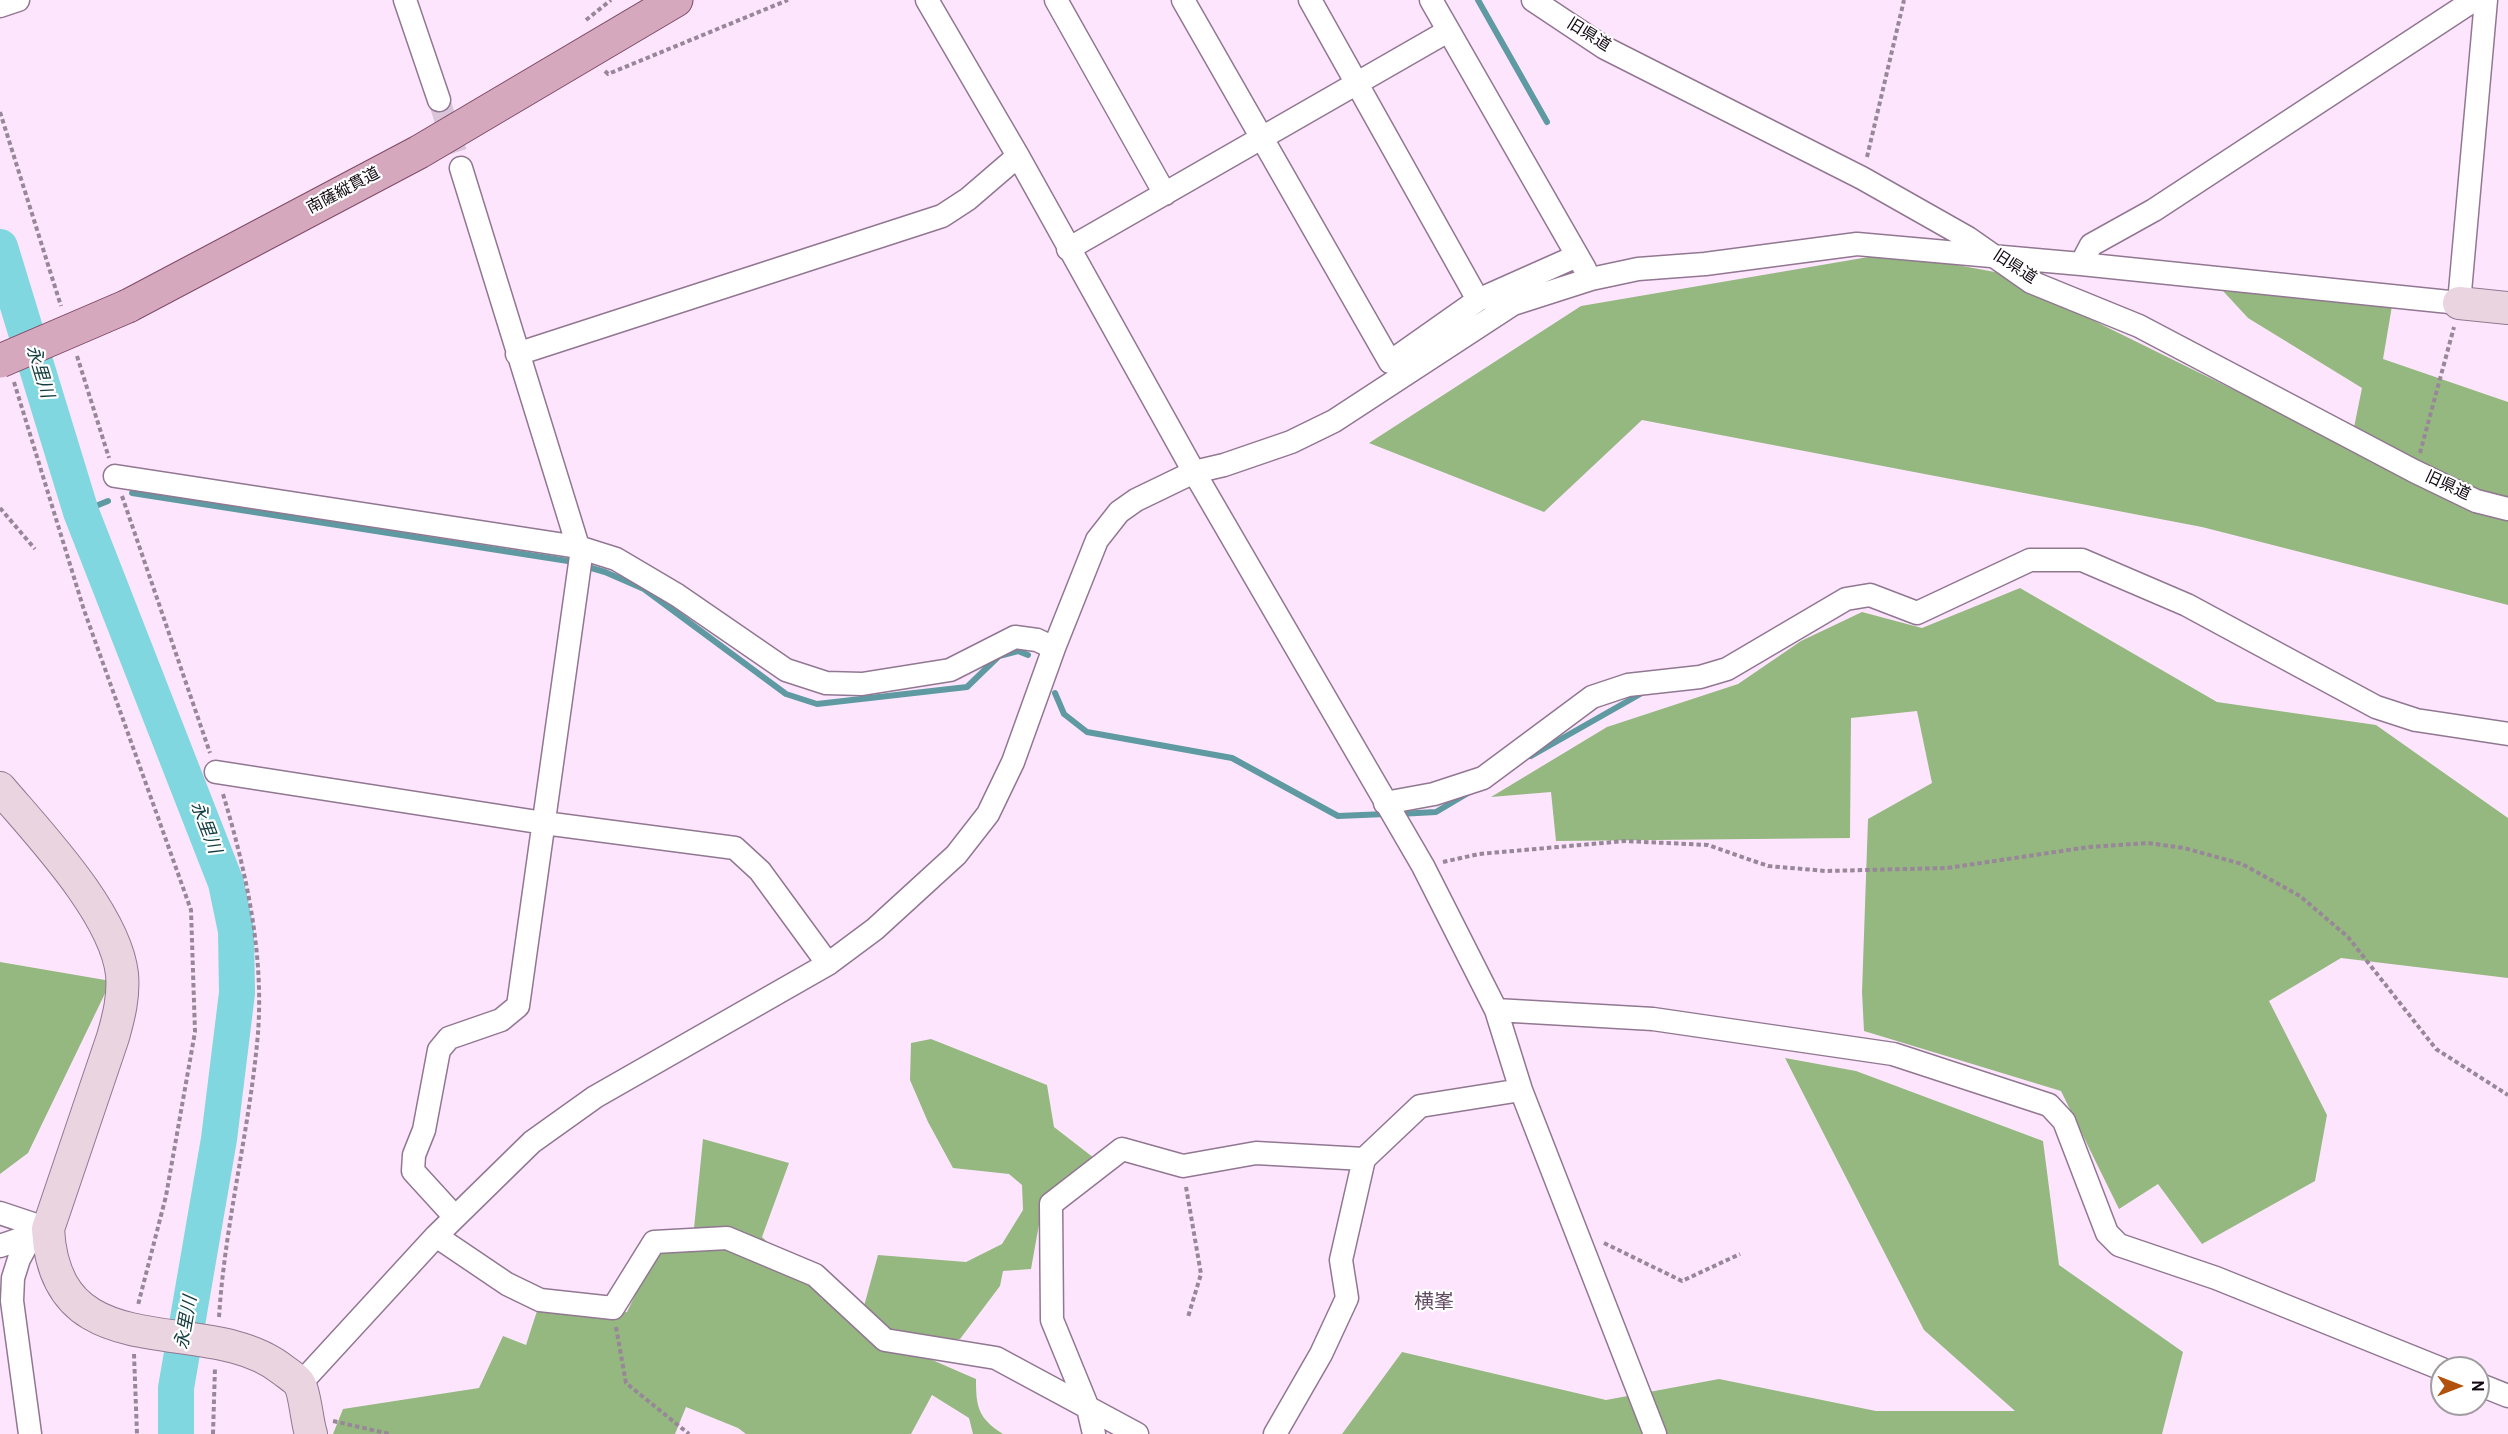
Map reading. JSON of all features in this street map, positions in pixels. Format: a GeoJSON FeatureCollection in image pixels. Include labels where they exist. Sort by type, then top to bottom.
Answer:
{"type":"FeatureCollection","features":[{"type":"Feature","properties":{"kind":"main road","name":"南薩縦貫道"},"geometry":{"type":"LineString","coordinates":[[5,367],[128,306],[419,152],[676,0]]}},
{"type":"Feature","properties":{"kind":"street"},"geometry":{"type":"LineString","coordinates":[[0,6],[18,0]]}},
{"type":"Feature","properties":{"kind":"street"},"geometry":{"type":"LineString","coordinates":[[405,0],[439,100]]}},
{"type":"Feature","properties":{"kind":"street"},"geometry":{"type":"LineString","coordinates":[[927,0],[1018,156],[1194,472],[1423,866],[1496,1010],[1521,1090],[1655,1434]]}},
{"type":"Feature","properties":{"kind":"street"},"geometry":{"type":"LineString","coordinates":[[1056,0],[1165,194]]}},
{"type":"Feature","properties":{"kind":"street"},"geometry":{"type":"LineString","coordinates":[[1183,0],[1389,362],[1478,300],[1577,256]]}},
{"type":"Feature","properties":{"kind":"street"},"geometry":{"type":"LineString","coordinates":[[1310,0],[1478,300]]}},
{"type":"Feature","properties":{"kind":"street"},"geometry":{"type":"LineString","coordinates":[[1431,0],[1591,279]]}},
{"type":"Feature","properties":{"kind":"street","name":"旧県道"},"geometry":{"type":"LineString","coordinates":[[1533,0],[1605,48],[1862,178],[1968,238],[2031,282],[2139,326],[2414,471],[2476,501],[2508,509]]}},
{"type":"Feature","properties":{"kind":"street"},"geometry":{"type":"LineString","coordinates":[[2081,264],[2091,245],[2154,210],[2474,0]]}},
{"type":"Feature","properties":{"kind":"street"},"geometry":{"type":"LineString","coordinates":[[2459,303],[2486,0]]}},
{"type":"Feature","properties":{"kind":"street"},"geometry":{"type":"LineString","coordinates":[[1068,249],[1448,31]]}},
{"type":"Feature","properties":{"kind":"street"},"geometry":{"type":"LineString","coordinates":[[517,354],[942,216],[968,200],[1018,156]]}},
{"type":"Feature","properties":{"kind":"street"},"geometry":{"type":"LineString","coordinates":[[455,1216],[413,1171],[414,1155],[424,1130],[439,1050],[449,1038],[501,1020],[518,1006],[580,557],[461,168]]}},
{"type":"Feature","properties":{"kind":"street"},"geometry":{"type":"LineString","coordinates":[[300,1384],[455,1216],[532,1142],[595,1097],[828,964],[875,929],[956,855],[988,814],[1013,762],[1054,648],[1097,540],[1119,512],[1136,500],[1194,472],[1224,465],[1291,442],[1334,421],[1513,304],[1591,279],[1638,269],[1705,264],[1857,244],[2081,264],[2508,308]]}},
{"type":"Feature","properties":{"kind":"street"},"geometry":{"type":"LineString","coordinates":[[115,476],[580,557],[616,559],[666,589],[786,670],[826,683],[862,684],[950,670],[1015,637],[1036,640],[1054,648]]}},
{"type":"Feature","properties":{"kind":"street"},"geometry":{"type":"LineString","coordinates":[[1390,812],[1483,778],[1592,698],[1628,685],[1700,677],[1727,669],[1846,600],[1870,596],[1917,613],[2030,560],[2082,560],[2114,571],[2187,605],[2376,707],[2416,720],[2508,734]]}},
{"type":"Feature","properties":{"kind":"street"},"geometry":{"type":"LineString","coordinates":[[216,772],[544,823],[735,848],[760,871],[828,964]]}},
{"type":"Feature","properties":{"kind":"street"},"geometry":{"type":"LineString","coordinates":[[0,788],[76,879],[111,941],[122,973],[122,1006],[113,1037],[40,1232],[19,1259],[13,1278],[12,1301],[30,1434]]}},
{"type":"Feature","properties":{"kind":"street"},"geometry":{"type":"LineString","coordinates":[[1496,1010],[1653,1018],[1893,1054],[2049,1105],[2064,1120],[2107,1233],[2119,1245],[2216,1278],[2430,1364]]}},
{"type":"Feature","properties":{"kind":"street"},"geometry":{"type":"LineString","coordinates":[[1275,1434],[1321,1354],[1347,1298],[1341,1260],[1364,1159],[1420,1106],[1521,1090]]}},
{"type":"Feature","properties":{"kind":"street"},"geometry":{"type":"LineString","coordinates":[[1094,1434],[1088,1408],[1052,1320],[1051,1204],[1122,1149],[1183,1166],[1256,1153],[1364,1159]]}},
{"type":"Feature","properties":{"kind":"street"},"geometry":{"type":"LineString","coordinates":[[0,1213],[40,1232],[58,1276],[71,1295],[86,1310],[104,1322],[138,1331],[213,1343],[253,1353],[274,1363],[300,1384],[311,1434]]}},
{"type":"Feature","properties":{"kind":"street"},"geometry":{"type":"LineString","coordinates":[[0,1246],[40,1232]]}},
{"type":"Feature","properties":{"kind":"street"},"geometry":{"type":"LineString","coordinates":[[436,1236],[507,1284],[540,1300],[613,1308],[654,1242],[728,1238],[815,1275],[885,1340],[996,1358],[1137,1434]]}},
{"type":"Feature","properties":{"kind":"street"},"geometry":{"type":"LineString","coordinates":[[2490,1389],[2508,1396]]}},
{"type":"Feature","properties":{"kind":"path"},"geometry":{"type":"LineString","coordinates":[[591,49],[608,74],[788,0]]}},
{"type":"Feature","properties":{"kind":"path"},"geometry":{"type":"LineString","coordinates":[[1862,178],[1904,0]]}},
{"type":"Feature","properties":{"kind":"path"},"geometry":{"type":"LineString","coordinates":[[0,112],[64,317]]}},
{"type":"Feature","properties":{"kind":"path"},"geometry":{"type":"LineString","coordinates":[[2414,471],[2445,365],[2459,303]]}},
{"type":"Feature","properties":{"kind":"path"},"geometry":{"type":"LineString","coordinates":[[75,351],[216,772],[238,844],[251,905],[257,960],[258,1032],[213,1343],[213,1434]]}},
{"type":"Feature","properties":{"kind":"path"},"geometry":{"type":"LineString","coordinates":[[5,367],[84,610],[191,910],[195,1032],[166,1196],[138,1331],[137,1434]]}},
{"type":"Feature","properties":{"kind":"path"},"geometry":{"type":"LineString","coordinates":[[0,508],[35,549]]}},
{"type":"Feature","properties":{"kind":"path"},"geometry":{"type":"LineString","coordinates":[[1423,866],[1479,854],[1625,841],[1708,845],[1768,866],[1827,871],[1947,868],[2089,847],[2148,843],[2184,848],[2242,864],[2300,896],[2348,937],[2436,1049],[2508,1095]]}},
{"type":"Feature","properties":{"kind":"path"},"geometry":{"type":"LineString","coordinates":[[1183,1166],[1201,1274],[1188,1317]]}},
{"type":"Feature","properties":{"kind":"path"},"geometry":{"type":"LineString","coordinates":[[1576,1230],[1682,1281],[1740,1254]]}},
{"type":"Feature","properties":{"kind":"path"},"geometry":{"type":"LineString","coordinates":[[613,1308],[626,1383],[689,1434]]}},
{"type":"Feature","properties":{"kind":"path"},"geometry":{"type":"LineString","coordinates":[[340,1423],[390,1434]]}},
{"type":"Feature","properties":{"kind":"green space"},"geometry":{"type":"Polygon","coordinates":[[[1892,253],[1995,272],[2350,447],[2362,388],[2248,318],[2223,291],[2392,306],[2383,359],[2508,402],[2508,605],[2202,527],[1642,420],[1544,512],[1369,443],[1581,306],[1892,253]]]}},
{"type":"Feature","properties":{"kind":"green space"},"geometry":{"type":"Polygon","coordinates":[[[2020,588],[2217,702],[2376,725],[2508,818],[2508,978],[2341,958],[2269,1001],[2327,1115],[2315,1181],[2202,1244],[2158,1184],[2119,1209],[2061,1091],[1864,1031],[1862,992],[1868,819],[1932,783],[1917,711],[1851,718],[1850,838],[1556,841],[1551,792],[1491,797],[1607,727],[1738,684],[1801,641],[1862,612],[1922,628],[2020,588]]]}},
{"type":"Feature","properties":{"kind":"green space"},"geometry":{"type":"Polygon","coordinates":[[[0,962],[111,981],[28,1153],[0,1174],[0,962]]]}},
{"type":"Feature","properties":{"kind":"green space"},"geometry":{"type":"Polygon","coordinates":[[[931,1039],[1047,1085],[1054,1127],[1094,1158],[1040,1219],[1031,1269],[1003,1271],[1000,1286],[960,1339],[928,1339],[923,1356],[976,1379],[980,1411],[988,1423],[1003,1434],[973,1434],[969,1418],[932,1395],[911,1434],[746,1434],[738,1428],[686,1407],[675,1434],[333,1434],[343,1409],[479,1388],[503,1336],[526,1345],[537,1311],[588,1315],[627,1312],[657,1250],[692,1248],[703,1139],[789,1163],[762,1237],[810,1281],[822,1299],[864,1306],[878,1255],[966,1262],[1002,1244],[1023,1210],[1022,1185],[1009,1174],[953,1168],[928,1122],[910,1080],[911,1043],[931,1039]]]}},
{"type":"Feature","properties":{"kind":"green space"},"geometry":{"type":"Polygon","coordinates":[[[1785,1058],[1856,1071],[2043,1141],[2059,1265],[2183,1352],[2162,1434],[1342,1434],[1402,1352],[1606,1400],[1719,1379],[1876,1411],[2015,1411],[1924,1330],[1785,1058]]]}},
{"type":"Feature","properties":{"kind":"waterway"},"geometry":{"type":"LineString","coordinates":[[1478,0],[1547,122]]}},
{"type":"Feature","properties":{"kind":"waterway","name":"永里川"},"geometry":{"type":"LineString","coordinates":[[0,247],[81,512],[226,883],[236,931],[237,993],[219,1139],[176,1388],[176,1434]]}},
{"type":"Feature","properties":{"kind":"waterway"},"geometry":{"type":"LineString","coordinates":[[132,493],[568,561],[605,572],[644,589],[786,694],[817,704],[967,687],[999,656],[1018,651],[1028,655]]}},
{"type":"Feature","properties":{"kind":"waterway"},"geometry":{"type":"LineString","coordinates":[[81,512],[108,501]]}},
{"type":"Feature","properties":{"kind":"waterway"},"geometry":{"type":"LineString","coordinates":[[1055,693],[1064,714],[1087,732],[1232,758],[1338,816],[1386,814]]}},
{"type":"Feature","properties":{"kind":"waterway"},"geometry":{"type":"LineString","coordinates":[[1531,756],[1642,693]]}},
{"type":"Feature","properties":{"kind":"waterway"},"geometry":{"type":"LineString","coordinates":[[1399,814],[1436,812],[1468,793]]}},
{"type":"Feature","properties":{"kind":"tunnel"},"geometry":{"type":"LineString","coordinates":[[439,100],[461,168]]}},
{"type":"Feature","properties":{"kind":"district","name":"横峯"},"geometry":{"type":"Point","coordinates":[1434,1304]}}]}
